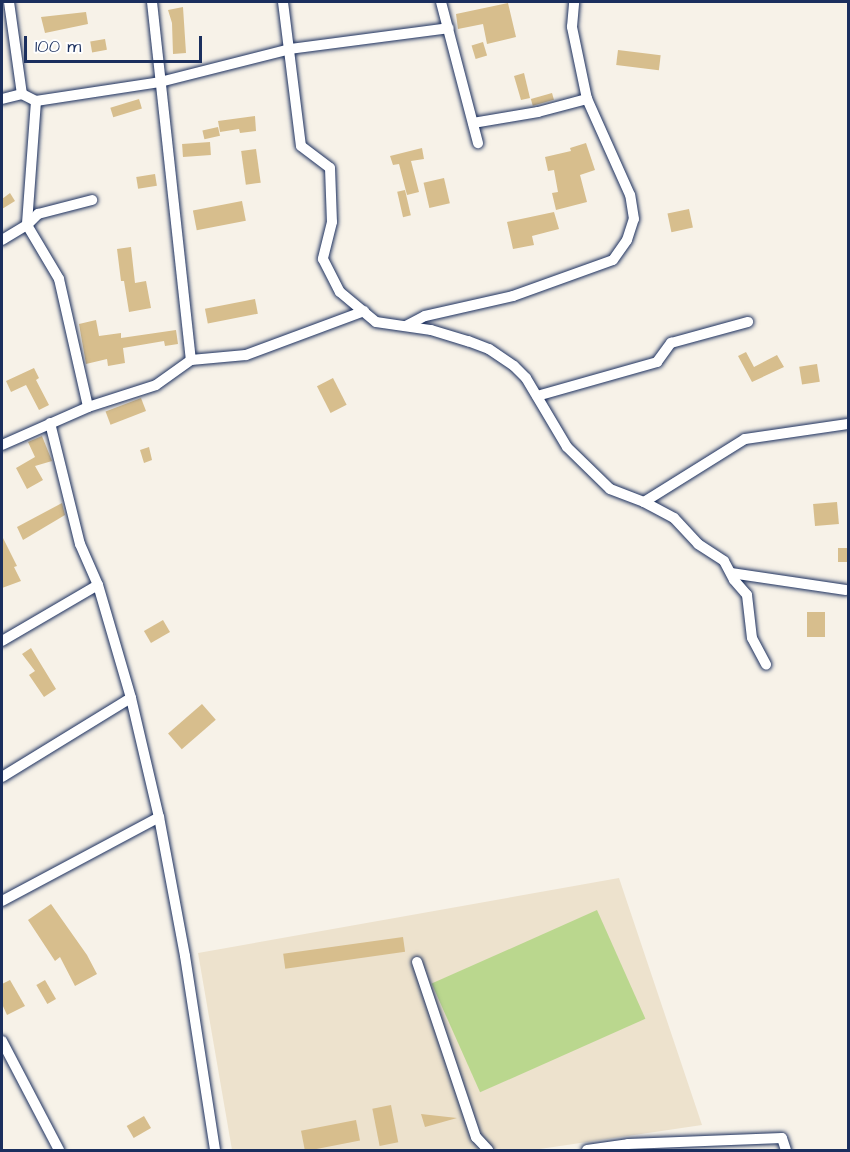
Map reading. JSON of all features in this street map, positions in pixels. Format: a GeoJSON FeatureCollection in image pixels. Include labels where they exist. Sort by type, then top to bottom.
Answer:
{"type":"FeatureCollection","features":[{"type":"Feature","properties":{"kind":"street"},"geometry":{"type":"LineString","coordinates":[[9,2],[22,94]]}},
{"type":"Feature","properties":{"kind":"street"},"geometry":{"type":"LineString","coordinates":[[152,2],[187,342],[191,360]]}},
{"type":"Feature","properties":{"kind":"street"},"geometry":{"type":"LineString","coordinates":[[283,2],[301,146],[330,168],[332,222],[323,259],[340,292],[376,322],[431,330],[489,349],[526,378],[567,447],[610,489],[644,502],[674,518],[698,544],[724,561],[747,595],[752,638],[766,664]]}},
{"type":"Feature","properties":{"kind":"street"},"geometry":{"type":"LineString","coordinates":[[441,2],[478,143]]}},
{"type":"Feature","properties":{"kind":"street"},"geometry":{"type":"LineString","coordinates":[[405,326],[425,316],[513,296],[614,260],[627,240],[634,219],[630,195],[587,99],[572,27],[574,2]]}},
{"type":"Feature","properties":{"kind":"street"},"geometry":{"type":"LineString","coordinates":[[2,99],[22,94],[36,101],[160,82],[290,49],[449,28]]}},
{"type":"Feature","properties":{"kind":"street"},"geometry":{"type":"LineString","coordinates":[[473,123],[538,112],[587,99]]}},
{"type":"Feature","properties":{"kind":"street"},"geometry":{"type":"LineString","coordinates":[[36,101],[27,225],[59,279],[88,407]]}},
{"type":"Feature","properties":{"kind":"street"},"geometry":{"type":"LineString","coordinates":[[2,240],[27,225],[38,214],[92,200]]}},
{"type":"Feature","properties":{"kind":"street"},"geometry":{"type":"LineString","coordinates":[[2,445],[88,407],[156,385],[191,360],[246,355],[364,311]]}},
{"type":"Feature","properties":{"kind":"street"},"geometry":{"type":"LineString","coordinates":[[537,396],[657,362],[671,343],[748,322]]}},
{"type":"Feature","properties":{"kind":"street"},"geometry":{"type":"LineString","coordinates":[[50,423],[80,544],[98,585],[131,698],[159,817],[185,956],[215,1150]]}},
{"type":"Feature","properties":{"kind":"street"},"geometry":{"type":"LineString","coordinates":[[644,502],[746,439],[849,424]]}},
{"type":"Feature","properties":{"kind":"street"},"geometry":{"type":"LineString","coordinates":[[731,573],[846,591]]}},
{"type":"Feature","properties":{"kind":"street"},"geometry":{"type":"LineString","coordinates":[[2,640],[98,585]]}},
{"type":"Feature","properties":{"kind":"street"},"geometry":{"type":"LineString","coordinates":[[2,777],[131,698]]}},
{"type":"Feature","properties":{"kind":"street"},"geometry":{"type":"LineString","coordinates":[[2,901],[159,817]]}},
{"type":"Feature","properties":{"kind":"street"},"geometry":{"type":"LineString","coordinates":[[417,962],[476,1137],[488,1150]]}},
{"type":"Feature","properties":{"kind":"street"},"geometry":{"type":"LineString","coordinates":[[2,1041],[59,1150]]}},
{"type":"Feature","properties":{"kind":"street"},"geometry":{"type":"LineString","coordinates":[[587,1150],[628,1144],[782,1138],[786,1150]]}},
{"type":"Feature","properties":{"kind":"shaded area"},"geometry":{"type":"Polygon","coordinates":[[[619,878],[702,1125],[533,1150],[232,1150],[198,953],[619,878]]]}},
{"type":"Feature","properties":{"kind":"green space"},"geometry":{"type":"Polygon","coordinates":[[[597,910],[645,1019],[480,1092],[432,984],[597,910]]]}},
{"type":"Feature","properties":{"kind":"building"},"geometry":{"type":"Polygon","coordinates":[[[508,3],[516,37],[487,44],[483,24],[458,29],[456,14],[508,3]]]}},
{"type":"Feature","properties":{"kind":"building"},"geometry":{"type":"Polygon","coordinates":[[[183,7],[186,53],[173,54],[172,23],[168,10],[183,7]]]}},
{"type":"Feature","properties":{"kind":"building"},"geometry":{"type":"Polygon","coordinates":[[[86,12],[88,24],[45,33],[41,17],[86,12]]]}},
{"type":"Feature","properties":{"kind":"building"},"geometry":{"type":"Polygon","coordinates":[[[105,39],[107,50],[92,52],[90,42],[105,39]]]}},
{"type":"Feature","properties":{"kind":"building"},"geometry":{"type":"Polygon","coordinates":[[[483,42],[487,55],[476,59],[472,46],[483,42]]]}},
{"type":"Feature","properties":{"kind":"building"},"geometry":{"type":"Polygon","coordinates":[[[618,50],[661,55],[659,70],[616,65],[618,50]]]}},
{"type":"Feature","properties":{"kind":"building"},"geometry":{"type":"Polygon","coordinates":[[[524,73],[530,98],[521,100],[514,76],[524,73]]]}},
{"type":"Feature","properties":{"kind":"building"},"geometry":{"type":"Polygon","coordinates":[[[552,93],[554,100],[533,106],[531,99],[552,93]]]}},
{"type":"Feature","properties":{"kind":"building"},"geometry":{"type":"Polygon","coordinates":[[[139,99],[142,109],[113,117],[110,108],[139,99]]]}},
{"type":"Feature","properties":{"kind":"building"},"geometry":{"type":"Polygon","coordinates":[[[255,116],[256,131],[240,133],[239,129],[220,132],[218,121],[255,116]]]}},
{"type":"Feature","properties":{"kind":"building"},"geometry":{"type":"Polygon","coordinates":[[[218,127],[220,136],[204,139],[202,131],[218,127]]]}},
{"type":"Feature","properties":{"kind":"building"},"geometry":{"type":"Polygon","coordinates":[[[210,142],[211,155],[183,157],[182,144],[210,142]]]}},
{"type":"Feature","properties":{"kind":"building"},"geometry":{"type":"Polygon","coordinates":[[[586,143],[595,170],[580,175],[587,202],[556,210],[552,193],[558,192],[554,170],[548,171],[545,157],[571,151],[570,148],[586,143]]]}},
{"type":"Feature","properties":{"kind":"building"},"geometry":{"type":"Polygon","coordinates":[[[422,148],[424,159],[411,161],[419,192],[407,195],[399,164],[393,165],[390,156],[422,148]]]}},
{"type":"Feature","properties":{"kind":"building"},"geometry":{"type":"Polygon","coordinates":[[[256,149],[261,183],[246,185],[241,151],[256,149]]]}},
{"type":"Feature","properties":{"kind":"building"},"geometry":{"type":"Polygon","coordinates":[[[155,174],[157,186],[138,189],[136,177],[155,174]]]}},
{"type":"Feature","properties":{"kind":"building"},"geometry":{"type":"Polygon","coordinates":[[[444,178],[450,203],[429,208],[424,183],[444,178]]]}},
{"type":"Feature","properties":{"kind":"building"},"geometry":{"type":"Polygon","coordinates":[[[405,190],[411,215],[403,217],[397,192],[405,190]]]}},
{"type":"Feature","properties":{"kind":"building"},"geometry":{"type":"Polygon","coordinates":[[[10,193],[15,201],[2,209],[2,199],[10,193]]]}},
{"type":"Feature","properties":{"kind":"building"},"geometry":{"type":"Polygon","coordinates":[[[242,201],[246,221],[197,230],[193,211],[242,201]]]}},
{"type":"Feature","properties":{"kind":"building"},"geometry":{"type":"Polygon","coordinates":[[[689,209],[693,228],[671,232],[667,214],[689,209]]]}},
{"type":"Feature","properties":{"kind":"building"},"geometry":{"type":"Polygon","coordinates":[[[554,212],[559,229],[532,236],[534,245],[513,249],[507,222],[554,212]]]}},
{"type":"Feature","properties":{"kind":"building"},"geometry":{"type":"Polygon","coordinates":[[[131,247],[135,283],[146,281],[151,308],[129,312],[124,281],[121,281],[117,249],[131,247]]]}},
{"type":"Feature","properties":{"kind":"building"},"geometry":{"type":"Polygon","coordinates":[[[255,299],[258,314],[208,323],[205,309],[255,299]]]}},
{"type":"Feature","properties":{"kind":"building"},"geometry":{"type":"Polygon","coordinates":[[[96,320],[99,336],[121,333],[121,338],[176,330],[178,344],[165,346],[164,341],[123,348],[125,363],[108,366],[107,359],[86,364],[79,324],[96,320]]]}},
{"type":"Feature","properties":{"kind":"building"},"geometry":{"type":"Polygon","coordinates":[[[746,352],[754,367],[777,355],[784,367],[752,382],[738,356],[746,352]]]}},
{"type":"Feature","properties":{"kind":"building"},"geometry":{"type":"Polygon","coordinates":[[[817,364],[820,382],[802,385],[799,367],[817,364]]]}},
{"type":"Feature","properties":{"kind":"building"},"geometry":{"type":"Polygon","coordinates":[[[34,368],[39,378],[36,380],[49,405],[39,410],[26,385],[11,392],[6,381],[34,368]]]}},
{"type":"Feature","properties":{"kind":"building"},"geometry":{"type":"Polygon","coordinates":[[[333,378],[347,405],[331,413],[317,386],[333,378]]]}},
{"type":"Feature","properties":{"kind":"building"},"geometry":{"type":"Polygon","coordinates":[[[141,398],[146,411],[111,425],[106,412],[141,398]]]}},
{"type":"Feature","properties":{"kind":"building"},"geometry":{"type":"Polygon","coordinates":[[[42,436],[52,461],[35,466],[43,480],[27,489],[16,468],[35,457],[28,442],[42,436]]]}},
{"type":"Feature","properties":{"kind":"building"},"geometry":{"type":"Polygon","coordinates":[[[149,447],[152,460],[144,463],[140,450],[149,447]]]}},
{"type":"Feature","properties":{"kind":"building"},"geometry":{"type":"Polygon","coordinates":[[[837,502],[839,524],[815,526],[813,504],[837,502]]]}},
{"type":"Feature","properties":{"kind":"building"},"geometry":{"type":"Polygon","coordinates":[[[62,503],[65,515],[23,540],[17,527],[62,503]]]}},
{"type":"Feature","properties":{"kind":"building"},"geometry":{"type":"Polygon","coordinates":[[[2,536],[17,566],[14,567],[21,581],[2,588],[2,536]]]}},
{"type":"Feature","properties":{"kind":"building"},"geometry":{"type":"Polygon","coordinates":[[[838,548],[848,548],[848,562],[838,562],[838,548]]]}},
{"type":"Feature","properties":{"kind":"building"},"geometry":{"type":"Polygon","coordinates":[[[807,612],[825,612],[825,637],[807,637],[807,612]]]}},
{"type":"Feature","properties":{"kind":"building"},"geometry":{"type":"Polygon","coordinates":[[[163,620],[170,632],[151,643],[144,631],[163,620]]]}},
{"type":"Feature","properties":{"kind":"building"},"geometry":{"type":"Polygon","coordinates":[[[31,648],[56,689],[44,697],[29,675],[35,671],[22,654],[31,648]]]}},
{"type":"Feature","properties":{"kind":"building"},"geometry":{"type":"Polygon","coordinates":[[[202,704],[216,720],[182,749],[168,734],[202,704]]]}},
{"type":"Feature","properties":{"kind":"building"},"geometry":{"type":"Polygon","coordinates":[[[51,904],[87,955],[97,974],[75,986],[60,957],[55,961],[28,920],[51,904]]]}},
{"type":"Feature","properties":{"kind":"building"},"geometry":{"type":"Polygon","coordinates":[[[403,937],[405,952],[285,969],[283,954],[403,937]]]}},
{"type":"Feature","properties":{"kind":"building"},"geometry":{"type":"Polygon","coordinates":[[[10,980],[25,1006],[7,1015],[2,1004],[2,984],[10,980]]]}},
{"type":"Feature","properties":{"kind":"building"},"geometry":{"type":"Polygon","coordinates":[[[45,980],[56,999],[47,1004],[36,985],[45,980]]]}},
{"type":"Feature","properties":{"kind":"building"},"geometry":{"type":"Polygon","coordinates":[[[391,1105],[398,1142],[380,1146],[372,1109],[391,1105]]]}},
{"type":"Feature","properties":{"kind":"building"},"geometry":{"type":"Polygon","coordinates":[[[421,1114],[457,1118],[425,1127],[421,1114]]]}},
{"type":"Feature","properties":{"kind":"building"},"geometry":{"type":"Polygon","coordinates":[[[144,1116],[151,1128],[134,1138],[127,1126],[144,1116]]]}},
{"type":"Feature","properties":{"kind":"building"},"geometry":{"type":"Polygon","coordinates":[[[356,1120],[360,1141],[305,1150],[301,1131],[356,1120]]]}}]}
